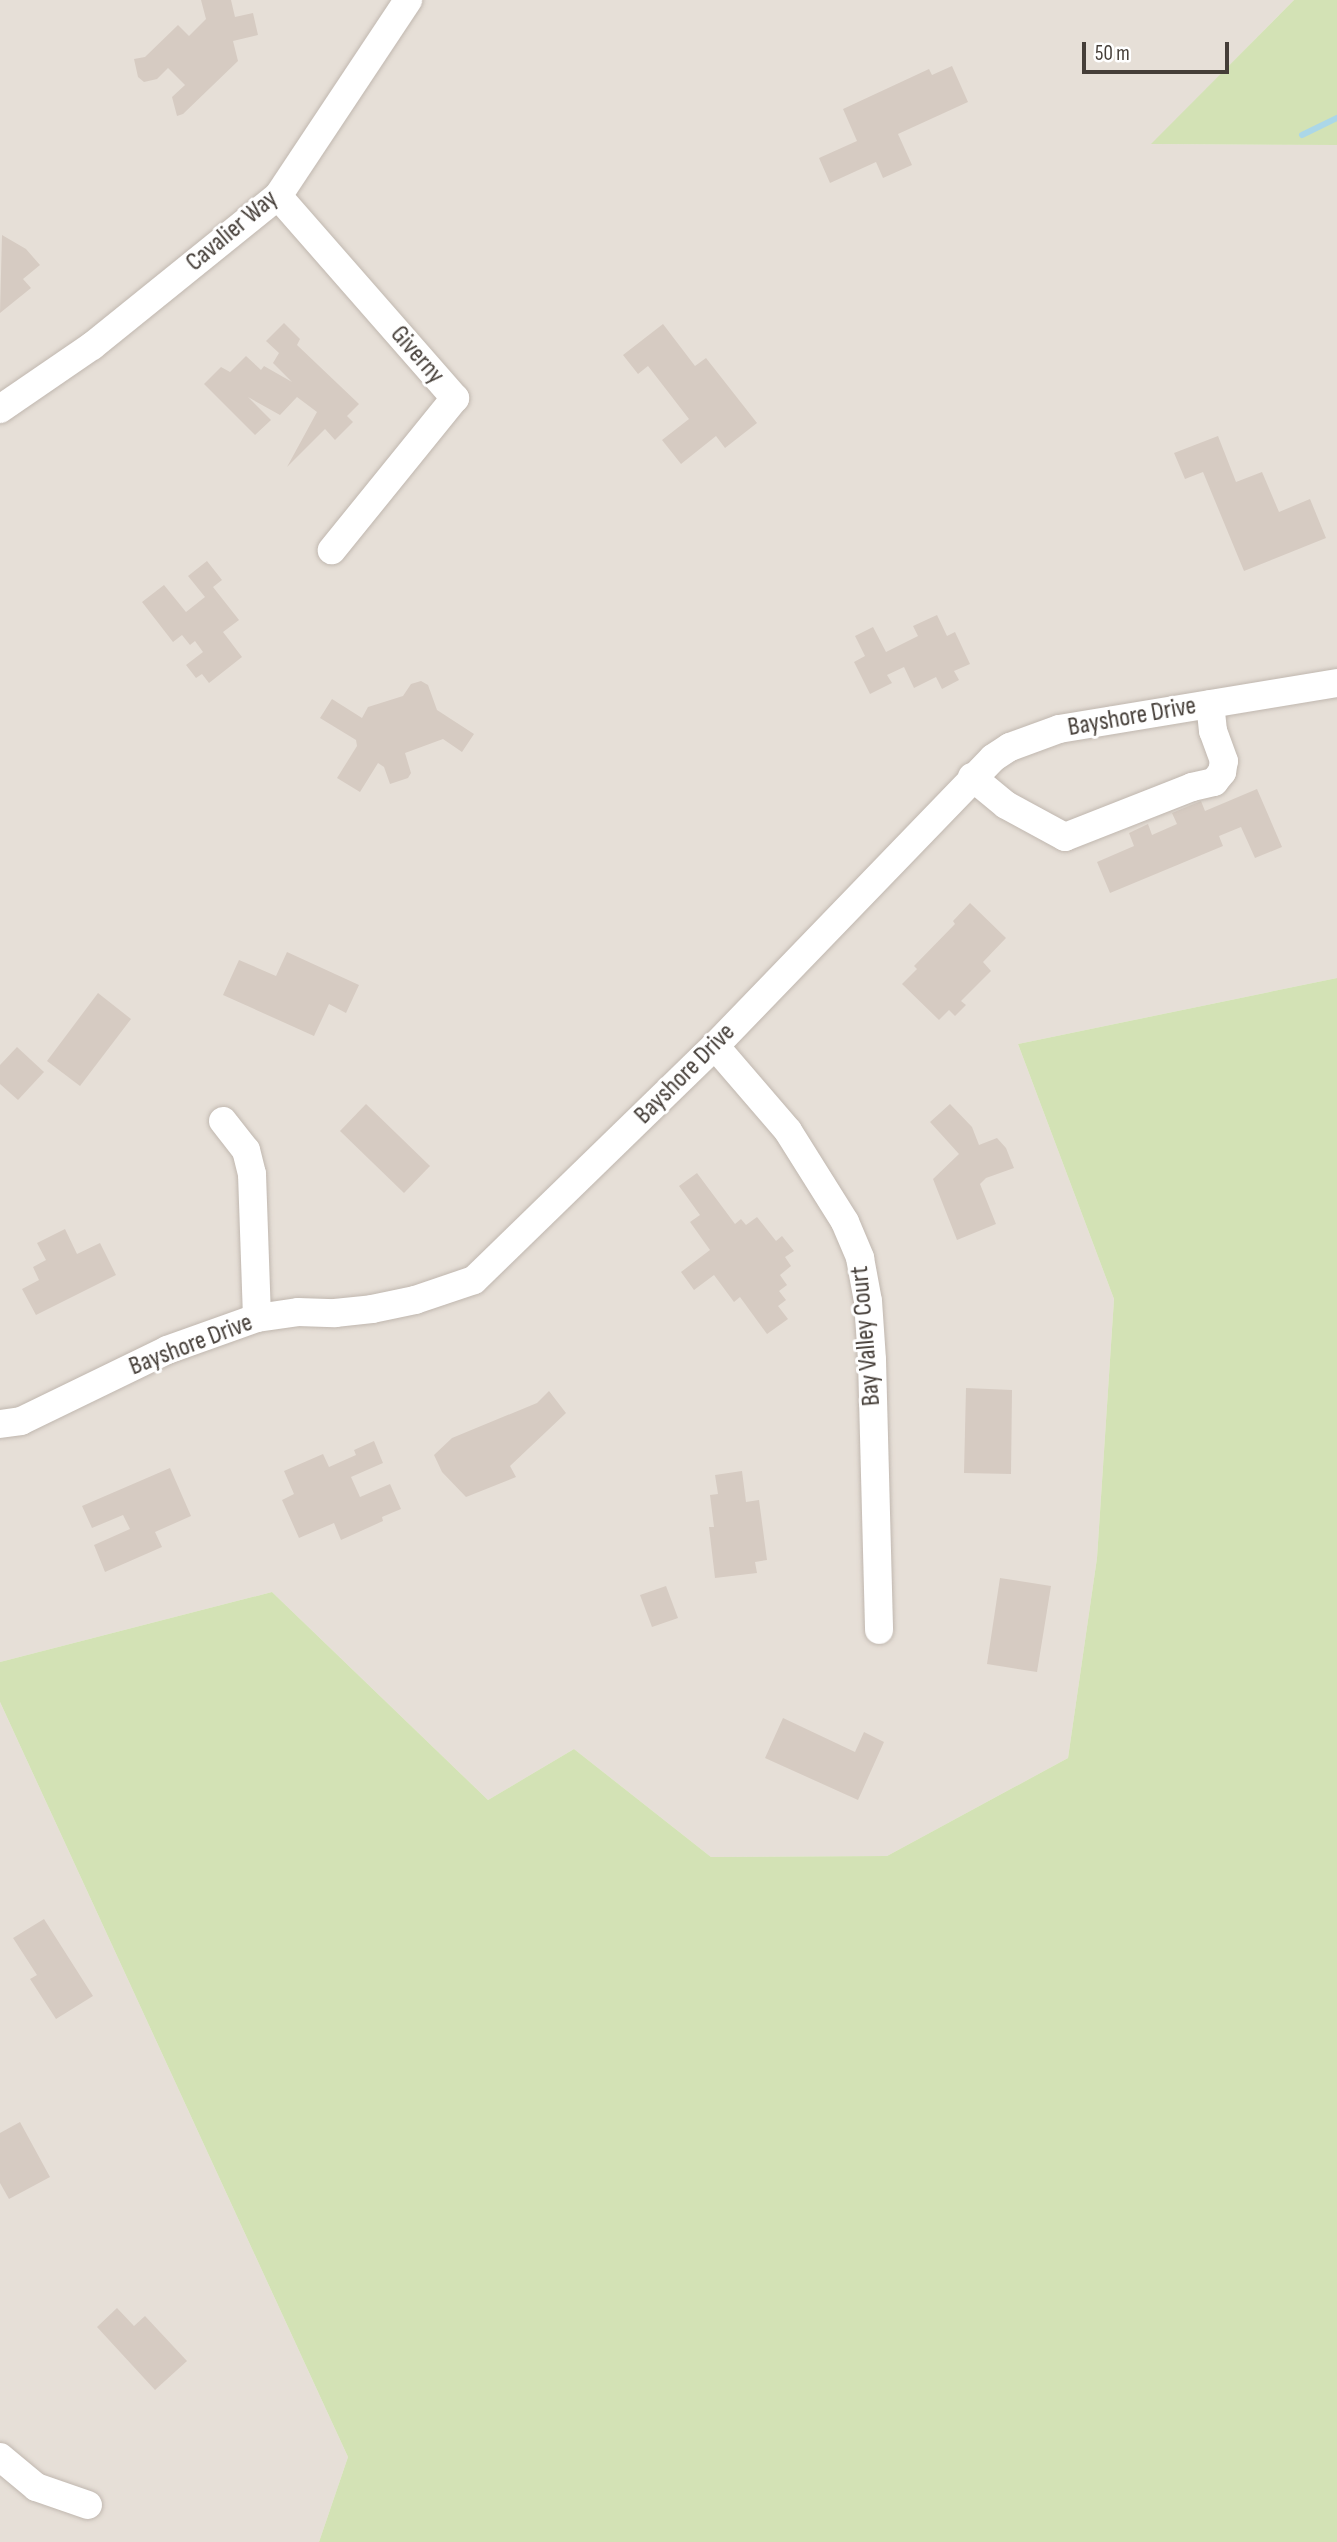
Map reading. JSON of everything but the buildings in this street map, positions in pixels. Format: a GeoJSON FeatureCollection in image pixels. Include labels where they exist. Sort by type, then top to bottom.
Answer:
{"type":"FeatureCollection","features":[{"type":"Feature","properties":{"kind":"street","name":"Cavalier Way"},"geometry":{"type":"LineString","coordinates":[[0,408],[92,346],[278,197],[408,0]]}},
{"type":"Feature","properties":{"kind":"street","name":"Giverny"},"geometry":{"type":"LineString","coordinates":[[278,197],[455,398],[331,550]]}},
{"type":"Feature","properties":{"kind":"street","name":"Bayshore Drive"},"geometry":{"type":"LineString","coordinates":[[0,1424],[21,1421],[166,1350],[257,1318],[298,1312],[335,1313],[372,1309],[415,1300],[474,1280],[715,1046],[972,777],[1010,747],[1059,729],[1337,682]]}},
{"type":"Feature","properties":{"kind":"street"},"geometry":{"type":"LineString","coordinates":[[972,777],[1006,805],[1065,837],[1192,787],[1214,782],[1222,772],[1224,761],[1213,731],[1210,704]]}},
{"type":"Feature","properties":{"kind":"street","name":"Bay Valley Court"},"geometry":{"type":"LineString","coordinates":[[715,1046],[788,1131],[845,1222],[860,1258],[868,1301],[872,1360],[879,1630]]}},
{"type":"Feature","properties":{"kind":"street"},"geometry":{"type":"LineString","coordinates":[[223,1121],[246,1150],[252,1174],[257,1318]]}},
{"type":"Feature","properties":{"kind":"street"},"geometry":{"type":"LineString","coordinates":[[0,2457],[36,2487],[88,2505]]}},
{"type":"Feature","properties":{"kind":"shaded area"},"geometry":{"type":"Polygon","coordinates":[[[0,0],[1294,0],[1152,144],[1337,145],[1337,978],[1018,1044],[1114,1299],[1097,1558],[1068,1758],[887,1856],[711,1857],[574,1749],[488,1800],[272,1592],[0,1662],[0,0]]]}},
{"type":"Feature","properties":{"kind":"shaded area"},"geometry":{"type":"Polygon","coordinates":[[[0,1702],[348,2457],[319,2542],[0,2542],[0,1702]]]}},
{"type":"Feature","properties":{"kind":"green space"},"geometry":{"type":"Polygon","coordinates":[[[1294,0],[1337,0],[1337,145],[1151,144],[1294,0]]]}},
{"type":"Feature","properties":{"kind":"green space"},"geometry":{"type":"Polygon","coordinates":[[[1337,978],[1337,2542],[319,2542],[348,2457],[0,1702],[0,1662],[272,1592],[488,1800],[574,1749],[711,1857],[887,1856],[1068,1758],[1097,1558],[1114,1299],[1018,1044],[1337,978]]]}},
{"type":"Feature","properties":{"kind":"waterway"},"geometry":{"type":"LineString","coordinates":[[1302,135],[1337,118]]}}]}
